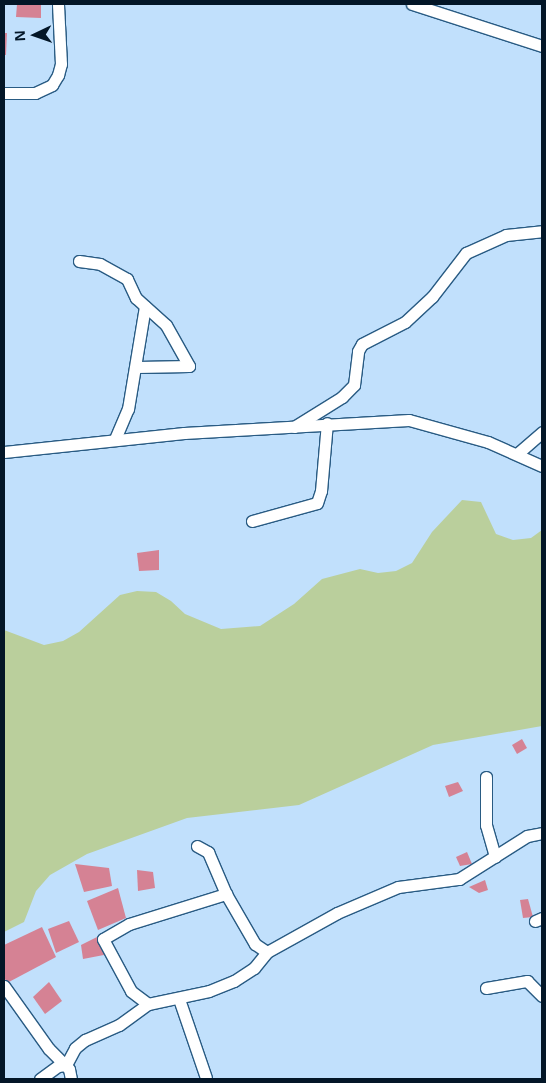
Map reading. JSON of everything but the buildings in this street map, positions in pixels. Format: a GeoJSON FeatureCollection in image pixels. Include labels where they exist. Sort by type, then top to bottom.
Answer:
{"type":"FeatureCollection","features":[{"type":"Feature","properties":{"kind":"street"},"geometry":{"type":"LineString","coordinates":[[4,93],[35,93],[52,85],[58,75],[61,64],[58,4]]}},
{"type":"Feature","properties":{"kind":"street"},"geometry":{"type":"LineString","coordinates":[[418,5],[542,46]]}},
{"type":"Feature","properties":{"kind":"street"},"geometry":{"type":"LineString","coordinates":[[293,428],[342,397],[354,385],[358,351],[362,344],[405,322],[432,297],[466,253],[506,235],[542,231]]}},
{"type":"Feature","properties":{"kind":"street"},"geometry":{"type":"LineString","coordinates":[[80,261],[117,272],[145,306],[166,325],[189,366],[137,367]]}},
{"type":"Feature","properties":{"kind":"street"},"geometry":{"type":"LineString","coordinates":[[115,439],[128,409],[137,367],[145,306]]}},
{"type":"Feature","properties":{"kind":"street"},"geometry":{"type":"LineString","coordinates":[[4,452],[115,439],[293,428],[327,423],[409,420],[517,454],[542,466]]}},
{"type":"Feature","properties":{"kind":"street"},"geometry":{"type":"LineString","coordinates":[[252,521],[317,502],[321,491],[327,423]]}},
{"type":"Feature","properties":{"kind":"street"},"geometry":{"type":"LineString","coordinates":[[517,454],[542,432]]}},
{"type":"Feature","properties":{"kind":"street"},"geometry":{"type":"LineString","coordinates":[[486,777],[486,825],[495,856]]}},
{"type":"Feature","properties":{"kind":"street"},"geometry":{"type":"LineString","coordinates":[[66,1065],[75,1048],[85,1040],[118,1025],[148,1004],[179,999],[234,981],[263,961],[267,952],[338,913],[398,887],[459,879],[527,836],[542,833]]}},
{"type":"Feature","properties":{"kind":"street"},"geometry":{"type":"LineString","coordinates":[[197,846],[208,852],[226,894],[255,944],[267,952]]}},
{"type":"Feature","properties":{"kind":"street"},"geometry":{"type":"LineString","coordinates":[[148,1004],[131,991],[104,939],[129,924],[226,894]]}},
{"type":"Feature","properties":{"kind":"street"},"geometry":{"type":"LineString","coordinates":[[486,988],[527,981],[542,996]]}},
{"type":"Feature","properties":{"kind":"street"},"geometry":{"type":"LineString","coordinates":[[4,986],[49,1049],[66,1065],[72,1079]]}},
{"type":"Feature","properties":{"kind":"street"},"geometry":{"type":"LineString","coordinates":[[179,999],[206,1078]]}},
{"type":"Feature","properties":{"kind":"street"},"geometry":{"type":"LineString","coordinates":[[40,1079],[58,1066],[66,1065]]}},
{"type":"Feature","properties":{"kind":"green space"},"geometry":{"type":"Polygon","coordinates":[[[462,500],[481,502],[496,534],[513,540],[531,538],[542,530],[542,726],[433,745],[299,805],[187,818],[87,854],[50,875],[36,891],[24,922],[4,932],[4,630],[44,645],[63,641],[79,632],[120,595],[137,591],[156,592],[171,601],[185,614],[221,629],[260,626],[294,604],[322,579],[360,569],[378,573],[396,571],[412,563],[432,532],[462,500]]]}}]}
